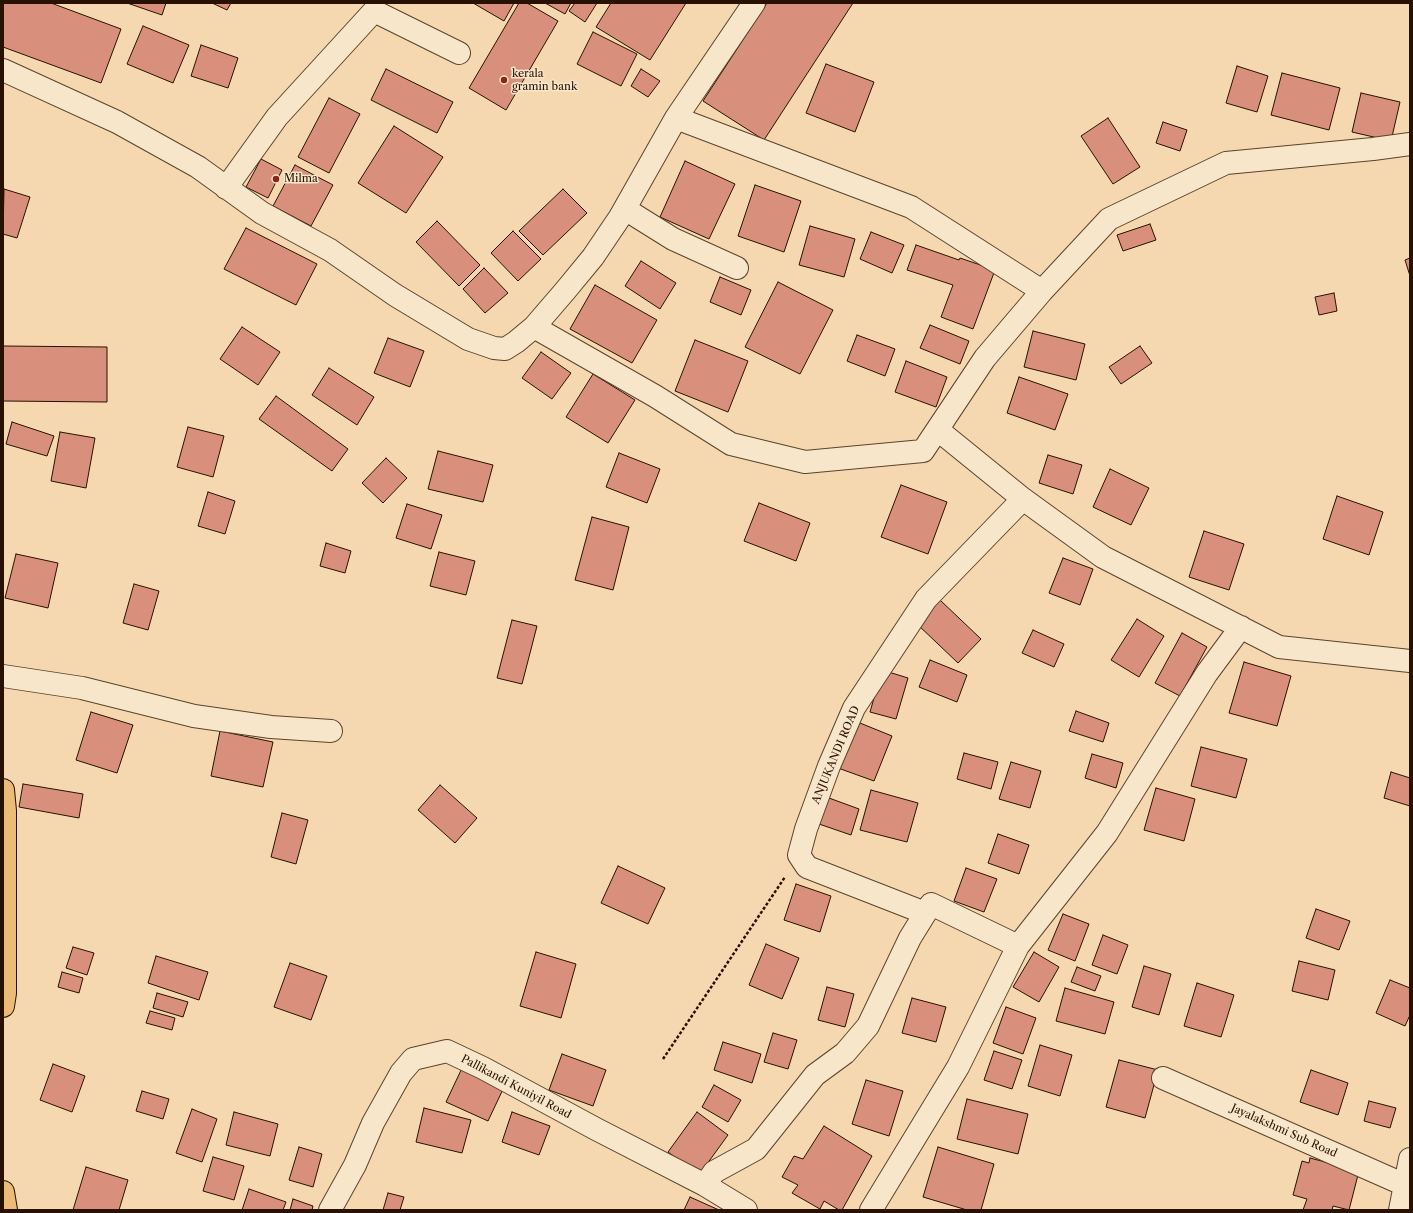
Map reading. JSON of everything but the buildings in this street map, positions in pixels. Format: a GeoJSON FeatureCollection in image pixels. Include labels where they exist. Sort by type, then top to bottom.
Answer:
{"type":"FeatureCollection","features":[{"type":"Feature","properties":{"kind":"highway"},"geometry":{"type":"LineString","coordinates":[[3,790],[5,811],[5,992],[3,1006]]}},
{"type":"Feature","properties":{"kind":"highway"},"geometry":{"type":"LineString","coordinates":[[3,1192],[6,1210]]}},
{"type":"Feature","properties":{"kind":"street"},"geometry":{"type":"LineString","coordinates":[[3,70],[117,122],[198,167],[262,213],[330,250],[395,295],[468,339],[494,348],[505,349],[534,327],[593,257],[625,209],[676,118],[754,3]]}},
{"type":"Feature","properties":{"kind":"street"},"geometry":{"type":"LineString","coordinates":[[226,188],[277,118],[374,11],[459,53]]}},
{"type":"Feature","properties":{"kind":"street"},"geometry":{"type":"LineString","coordinates":[[676,118],[911,207],[1042,291]]}},
{"type":"Feature","properties":{"kind":"street"},"geometry":{"type":"LineString","coordinates":[[534,327],[655,396],[731,444],[805,462],[923,451],[985,358],[1042,291],[1110,219],[1226,164],[1410,144]]}},
{"type":"Feature","properties":{"kind":"street"},"geometry":{"type":"LineString","coordinates":[[625,209],[673,240],[737,268]]}},
{"type":"Feature","properties":{"kind":"street"},"geometry":{"type":"LineString","coordinates":[[938,430],[1023,499],[1103,557],[1279,647],[1410,661]]}},
{"type":"Feature","properties":{"kind":"street","name":"ANJUKANDI ROAD"},"geometry":{"type":"LineString","coordinates":[[799,855],[806,829],[829,766],[854,708],[926,599],[1023,499]]}},
{"type":"Feature","properties":{"kind":"street"},"geometry":{"type":"LineString","coordinates":[[871,1210],[958,1067],[1018,946],[1107,833],[1207,673],[1241,627]]}},
{"type":"Feature","properties":{"kind":"street"},"geometry":{"type":"LineString","coordinates":[[3,676],[82,688],[194,716],[271,727],[331,731]]}},
{"type":"Feature","properties":{"kind":"street"},"geometry":{"type":"LineString","coordinates":[[799,855],[807,867],[925,913]]}},
{"type":"Feature","properties":{"kind":"street"},"geometry":{"type":"LineString","coordinates":[[705,1185],[714,1172],[756,1149],[815,1075],[845,1053],[868,1026],[910,938],[930,904],[1018,946]]}},
{"type":"Feature","properties":{"kind":"street","name":"Pallikandi Kuniyil Road"},"geometry":{"type":"LineString","coordinates":[[330,1210],[355,1165],[373,1123],[401,1073],[412,1059],[447,1051],[483,1068],[596,1129],[705,1185],[746,1210]]}},
{"type":"Feature","properties":{"kind":"street","name":"Jayalakshmi Sub Road"},"geometry":{"type":"LineString","coordinates":[[1164,1078],[1405,1184]]}},
{"type":"Feature","properties":{"kind":"street"},"geometry":{"type":"LineString","coordinates":[[1400,1210],[1410,1159]]}},
{"type":"Feature","properties":{"kind":"path"},"geometry":{"type":"LineString","coordinates":[[663,1059],[799,855]]}},
{"type":"Feature","properties":{"kind":"place","name":"kerala gramin bank"},"geometry":{"type":"Point","coordinates":[504,80]}},
{"type":"Feature","properties":{"kind":"place","name":"Milma"},"geometry":{"type":"Point","coordinates":[276,179]}}]}
